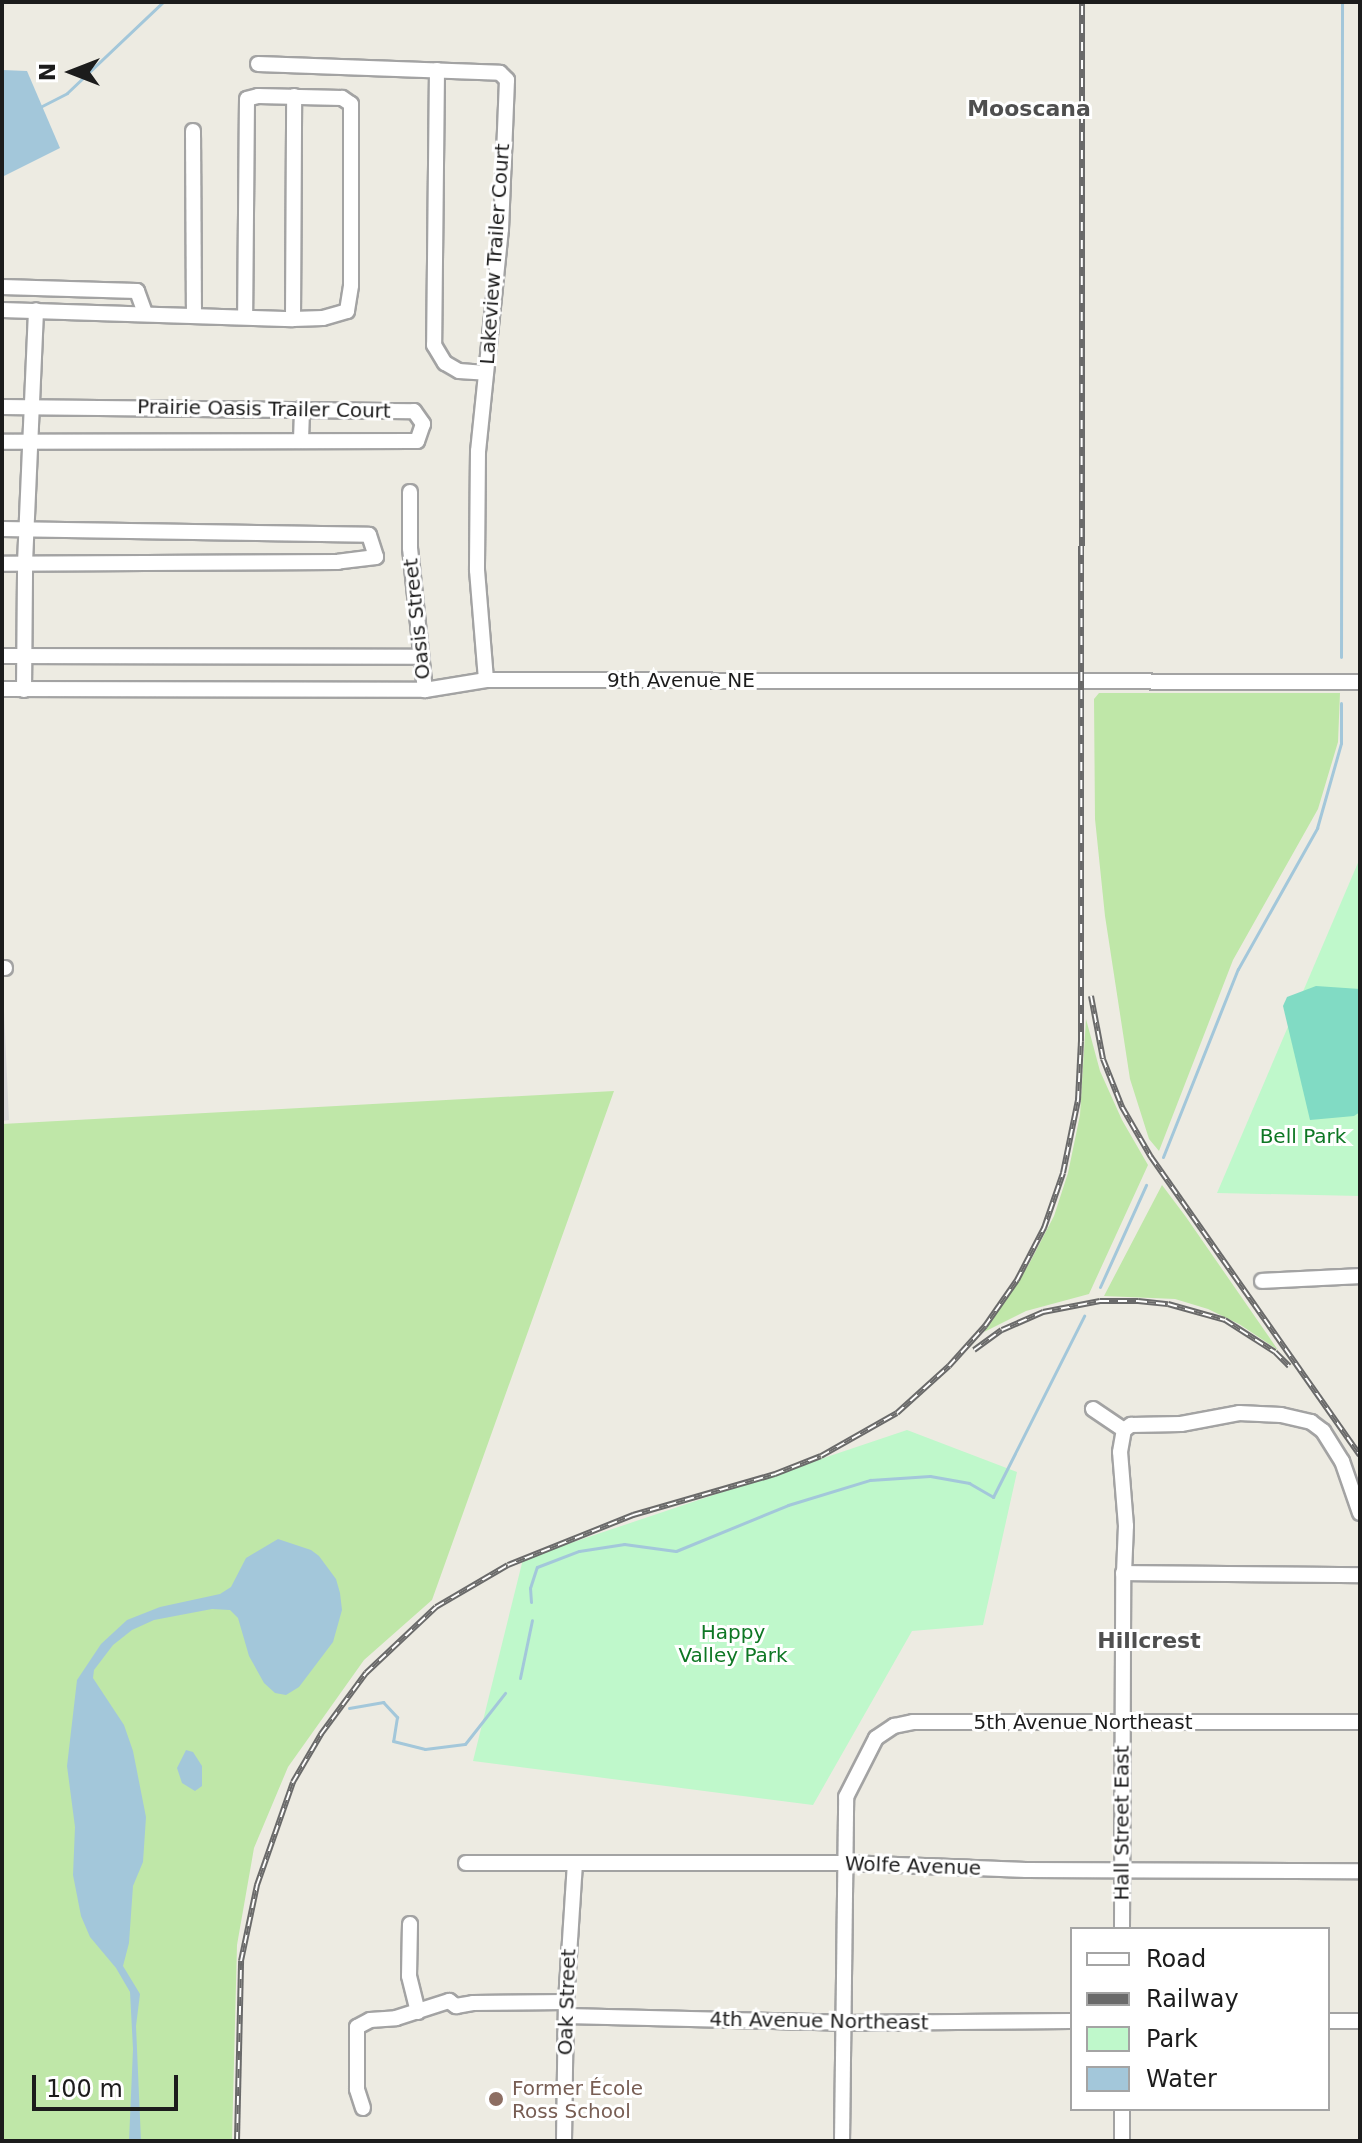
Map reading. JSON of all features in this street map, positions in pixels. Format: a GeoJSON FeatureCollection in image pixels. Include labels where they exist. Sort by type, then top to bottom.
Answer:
{"type":"FeatureCollection","features":[{"type":"Feature","properties":{"kind":"street","name":"Lakeview Trailer Court"},"geometry":{"type":"LineString","coordinates":[[258,64],[500,73],[507,80],[501,229],[478,451],[477,570],[486,680]]}},
{"type":"Feature","properties":{"kind":"street"},"geometry":{"type":"LineString","coordinates":[[437,70],[434,345],[445,363],[459,371],[486,373]]}},
{"type":"Feature","properties":{"kind":"street"},"geometry":{"type":"LineString","coordinates":[[2,310],[293,319],[323,318],[347,311],[351,285],[351,104],[342,98],[258,96],[247,99],[245,317]]}},
{"type":"Feature","properties":{"kind":"street"},"geometry":{"type":"LineString","coordinates":[[293,319],[294,96]]}},
{"type":"Feature","properties":{"kind":"street"},"geometry":{"type":"LineString","coordinates":[[193,131],[194,314]]}},
{"type":"Feature","properties":{"kind":"street"},"geometry":{"type":"LineString","coordinates":[[2,287],[137,291],[145,313]]}},
{"type":"Feature","properties":{"kind":"street"},"geometry":{"type":"LineString","coordinates":[[24,690],[25,563],[36,310]]}},
{"type":"Feature","properties":{"kind":"street","name":"Prairie Oasis Trailer Court"},"geometry":{"type":"LineString","coordinates":[[2,407],[414,411],[423,424],[417,441],[2,442]]}},
{"type":"Feature","properties":{"kind":"street"},"geometry":{"type":"LineString","coordinates":[[301,440],[302,408]]}},
{"type":"Feature","properties":{"kind":"street","name":"Oasis Street"},"geometry":{"type":"LineString","coordinates":[[410,492],[410,548],[425,690]]}},
{"type":"Feature","properties":{"kind":"street"},"geometry":{"type":"LineString","coordinates":[[2,529],[369,535],[376,557],[300,562],[2,564]]}},
{"type":"Feature","properties":{"kind":"street"},"geometry":{"type":"LineString","coordinates":[[300,533],[300,562]]}},
{"type":"Feature","properties":{"kind":"street"},"geometry":{"type":"LineString","coordinates":[[2,656],[420,657]]}},
{"type":"Feature","properties":{"kind":"street","name":"9th Avenue NE"},"geometry":{"type":"LineString","coordinates":[[2,689],[425,690],[486,680],[1360,682]]}},
{"type":"Feature","properties":{"kind":"street"},"geometry":{"type":"LineString","coordinates":[[1262,1281],[1360,1276]]}},
{"type":"Feature","properties":{"kind":"street"},"geometry":{"type":"LineString","coordinates":[[1093,1409],[1124,1430],[1131,1425],[1181,1424],[1239,1413],[1298,1418],[1323,1431],[1331,1442],[1342,1461],[1360,1513]]}},
{"type":"Feature","properties":{"kind":"street","name":"Hall Street East"},"geometry":{"type":"LineString","coordinates":[[1122,1927],[1123,1573],[1126,1526],[1120,1452],[1124,1430]]}},
{"type":"Feature","properties":{"kind":"street"},"geometry":{"type":"LineString","coordinates":[[1123,1573],[1360,1575]]}},
{"type":"Feature","properties":{"kind":"street","name":"5th Avenue Northeast"},"geometry":{"type":"LineString","coordinates":[[845,1863],[846,1797],[876,1738],[894,1726],[913,1722],[1360,1722]]}},
{"type":"Feature","properties":{"kind":"street","name":"Wolfe Avenue"},"geometry":{"type":"LineString","coordinates":[[466,1863],[845,1863],[1121,1871],[1360,1871]]}},
{"type":"Feature","properties":{"kind":"street","name":"Oak Street"},"geometry":{"type":"LineString","coordinates":[[564,2141],[566,2009],[575,1863]]}},
{"type":"Feature","properties":{"kind":"street"},"geometry":{"type":"LineString","coordinates":[[842,2141],[845,1863]]}},
{"type":"Feature","properties":{"kind":"street"},"geometry":{"type":"LineString","coordinates":[[410,1924],[409,1976],[418,2012]]}},
{"type":"Feature","properties":{"kind":"street","name":"4th Avenue Northeast"},"geometry":{"type":"LineString","coordinates":[[363,2108],[357,2089],[357,2027],[370,2020],[418,2012],[449,2001],[456,2006],[845,2023],[1070,2021]]}},
{"type":"Feature","properties":{"kind":"street"},"geometry":{"type":"LineString","coordinates":[[1330,2021],[1360,2021]]}},
{"type":"Feature","properties":{"kind":"street"},"geometry":{"type":"LineString","coordinates":[[1122,2111],[1122,2141]]}},
{"type":"Feature","properties":{"kind":"shaded area"},"geometry":{"type":"Polygon","coordinates":[[[2,968],[9,1120],[2,1121],[2,968]]]}},
{"type":"Feature","properties":{"kind":"green space"},"geometry":{"type":"Polygon","coordinates":[[[1099,693],[1340,693],[1338,742],[1318,809],[1233,960],[1159,1151],[1149,1139],[1130,1079],[1105,916],[1095,819],[1094,699],[1099,693]]]}},
{"type":"Feature","properties":{"kind":"green space","name":"Bell Park"},"geometry":{"type":"Polygon","coordinates":[[[1360,858],[1360,1196],[1217,1193],[1360,858]]]}},
{"type":"Feature","properties":{"kind":"green space"},"geometry":{"type":"Polygon","coordinates":[[[1316,986],[1360,989],[1360,1112],[1354,1116],[1310,1120],[1283,1006],[1287,997],[1316,986]]]}},
{"type":"Feature","properties":{"kind":"green space"},"geometry":{"type":"Polygon","coordinates":[[[1086,1019],[1100,1071],[1122,1120],[1148,1165],[1089,1294],[1026,1311],[984,1332],[1029,1264],[1054,1216],[1068,1173],[1080,1115],[1086,1019]]]}},
{"type":"Feature","properties":{"kind":"green space"},"geometry":{"type":"Polygon","coordinates":[[[614,1091],[432,1600],[364,1660],[288,1767],[254,1848],[237,1945],[232,2141],[2,2141],[2,1124],[614,1091]]]}},
{"type":"Feature","properties":{"kind":"green space"},"geometry":{"type":"Polygon","coordinates":[[[1162,1185],[1278,1350],[1239,1324],[1208,1309],[1175,1299],[1104,1296],[1162,1185]]]}},
{"type":"Feature","properties":{"kind":"green space","name":"Happy Valley Park"},"geometry":{"type":"Polygon","coordinates":[[[907,1430],[1017,1472],[983,1625],[912,1631],[813,1805],[473,1761],[523,1559],[907,1430]]]}},
{"type":"Feature","properties":{"kind":"water"},"geometry":{"type":"Polygon","coordinates":[[[2,70],[27,71],[60,148],[2,177],[2,70]]]}},
{"type":"Feature","properties":{"kind":"water"},"geometry":{"type":"Polygon","coordinates":[[[278,1539],[311,1550],[319,1556],[336,1579],[340,1593],[342,1610],[333,1642],[299,1687],[286,1695],[275,1693],[264,1683],[249,1656],[238,1618],[230,1610],[212,1609],[154,1620],[132,1630],[113,1645],[94,1670],[93,1678],[124,1725],[133,1751],[146,1817],[143,1862],[133,1886],[129,1943],[123,1966],[140,1994],[136,2026],[141,2141],[129,2141],[133,2049],[130,1992],[116,1968],[90,1937],[81,1916],[73,1875],[75,1827],[67,1766],[77,1680],[101,1644],[127,1620],[160,1607],[220,1594],[231,1587],[246,1558],[278,1539]]]}},
{"type":"Feature","properties":{"kind":"water"},"geometry":{"type":"Polygon","coordinates":[[[186,1750],[193,1752],[202,1766],[202,1786],[195,1791],[182,1783],[177,1768],[186,1750]]]}},
{"type":"Feature","properties":{"kind":"waterway"},"geometry":{"type":"LineString","coordinates":[[42,106],[67,93],[163,2]]}},
{"type":"Feature","properties":{"kind":"waterway"},"geometry":{"type":"LineString","coordinates":[[1341,657],[1342,2]]}},
{"type":"Feature","properties":{"kind":"waterway"},"geometry":{"type":"LineString","coordinates":[[1163,1157],[1238,969],[1317,828],[1341,743],[1341,703]]}},
{"type":"Feature","properties":{"kind":"waterway"},"geometry":{"type":"LineString","coordinates":[[1100,1287],[1146,1185]]}},
{"type":"Feature","properties":{"kind":"waterway"},"geometry":{"type":"LineString","coordinates":[[531,1602],[530,1588],[537,1567],[579,1551],[624,1544],[676,1551],[788,1505],[870,1480],[930,1476],[969,1483],[993,1497],[1084,1316]]}},
{"type":"Feature","properties":{"kind":"waterway"},"geometry":{"type":"LineString","coordinates":[[520,1678],[532,1620]]}},
{"type":"Feature","properties":{"kind":"waterway"},"geometry":{"type":"LineString","coordinates":[[349,1708],[383,1702],[397,1717],[393,1741],[425,1749],[465,1744],[505,1693]]}},
{"type":"Feature","properties":{"kind":"railway"},"geometry":{"type":"LineString","coordinates":[[237,2141],[241,1961],[257,1885],[293,1782],[321,1734],[366,1673],[436,1607],[508,1565],[633,1515],[775,1474],[821,1456],[897,1413],[949,1366],[985,1326],[1017,1280],[1044,1228],[1063,1173],[1078,1100],[1081,1041],[1082,2]]}},
{"type":"Feature","properties":{"kind":"railway"},"geometry":{"type":"LineString","coordinates":[[1091,996],[1103,1059],[1122,1107],[1151,1157],[1360,1455]]}},
{"type":"Feature","properties":{"kind":"railway"},"geometry":{"type":"LineString","coordinates":[[974,1350],[1002,1330],[1043,1312],[1100,1301],[1138,1301],[1168,1304],[1225,1320],[1275,1352],[1289,1366]]}},
{"type":"Feature","properties":{"kind":"place","name":"Former École Ross School"},"geometry":{"type":"Point","coordinates":[496,2099]}},
{"type":"Feature","properties":{"kind":"district","name":"Mooscana"},"geometry":{"type":"Point","coordinates":[1029,109]}},
{"type":"Feature","properties":{"kind":"district","name":"Hillcrest"},"geometry":{"type":"Point","coordinates":[1149,1641]}}]}
